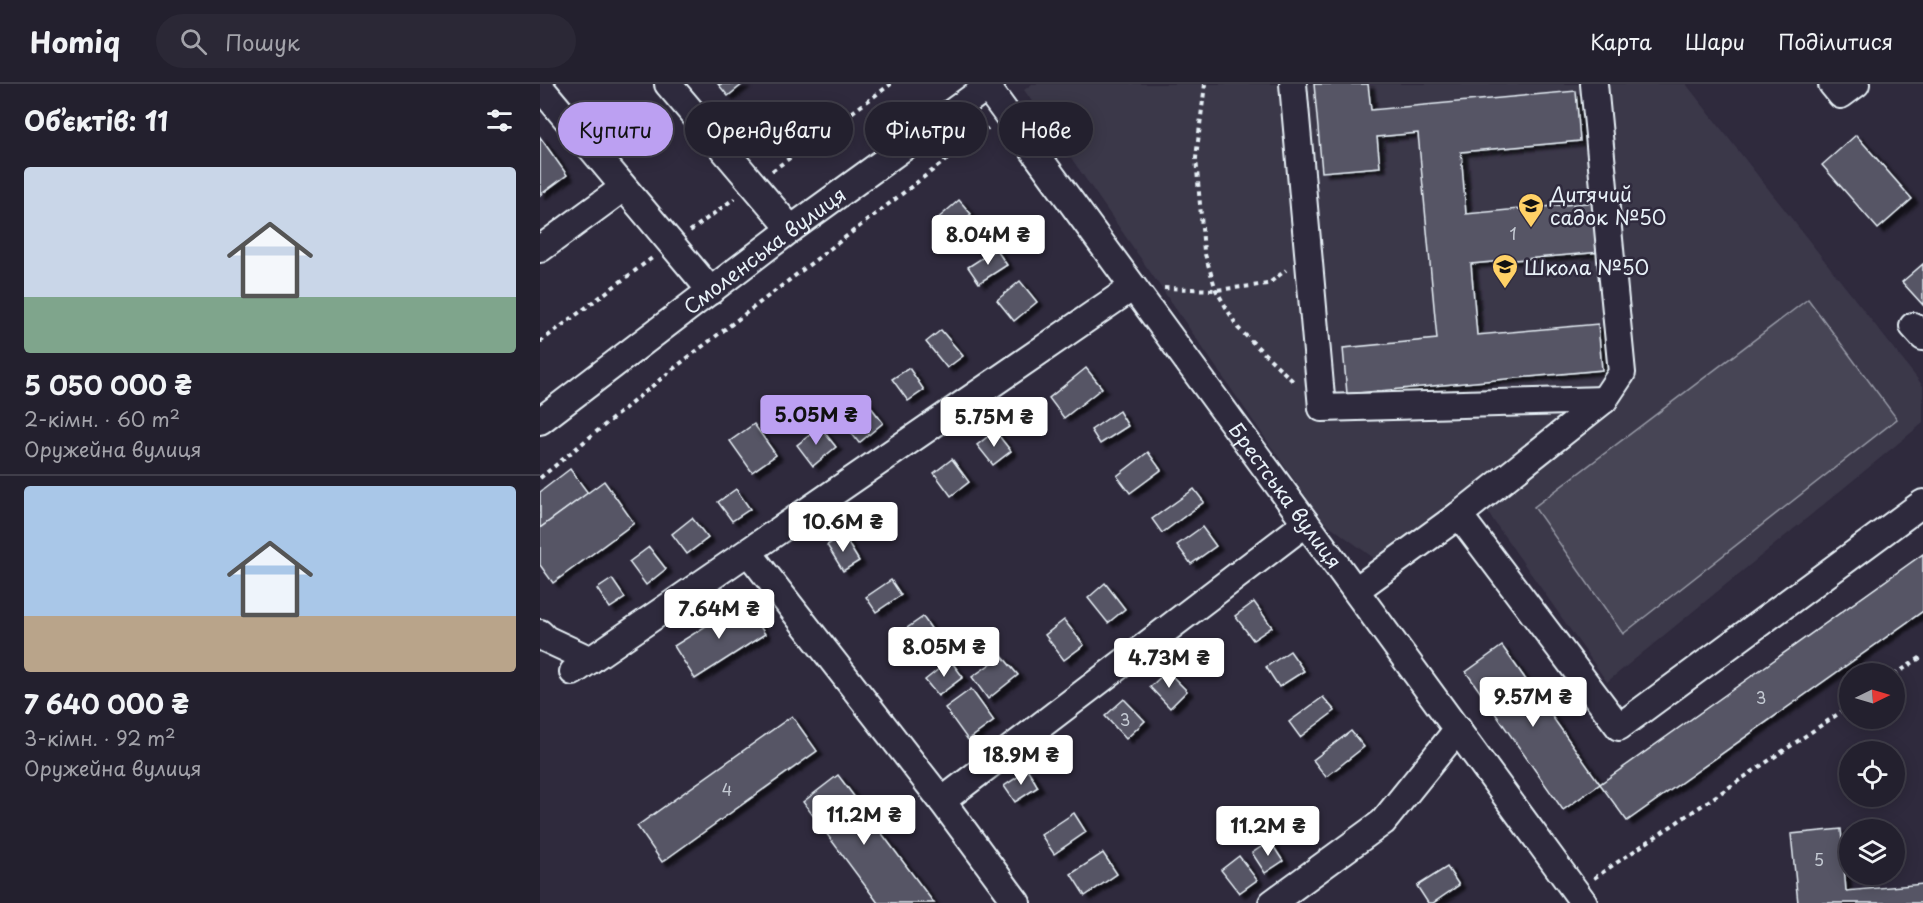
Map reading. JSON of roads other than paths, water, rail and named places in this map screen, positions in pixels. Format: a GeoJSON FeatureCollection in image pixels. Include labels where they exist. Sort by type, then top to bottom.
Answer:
{"type":"FeatureCollection","features":[{"type":"Feature","properties":{"kind":"street"},"geometry":{"type":"LineString","coordinates":[[668,84],[791,229]]}},
{"type":"Feature","properties":{"kind":"street"},"geometry":{"type":"LineString","coordinates":[[1293,84],[1322,408],[1604,400]]}},
{"type":"Feature","properties":{"kind":"street"},"geometry":{"type":"LineString","coordinates":[[1356,590],[1458,515],[1604,400],[1622,373],[1594,84]]}},
{"type":"Feature","properties":{"kind":"street"},"geometry":{"type":"LineString","coordinates":[[1832,84],[1841,95],[1856,84]]}},
{"type":"Feature","properties":{"kind":"street","name":"Брестська вулиця"},"geometry":{"type":"LineString","coordinates":[[989,86],[1006,114],[1458,729],[1588,891]]}},
{"type":"Feature","properties":{"kind":"street","name":"Смоленська вулиця"},"geometry":{"type":"LineString","coordinates":[[540,421],[791,229],[989,86]]}},
{"type":"Feature","properties":{"kind":"street"},"geometry":{"type":"LineString","coordinates":[[540,87],[711,291]]}},
{"type":"Feature","properties":{"kind":"street"},"geometry":{"type":"LineString","coordinates":[[540,249],[623,188]]}},
{"type":"Feature","properties":{"kind":"street"},"geometry":{"type":"LineString","coordinates":[[540,633],[582,666],[1134,287]]}},
{"type":"Feature","properties":{"kind":"street"},"geometry":{"type":"LineString","coordinates":[[1458,515],[1619,727],[1923,503]]}},
{"type":"Feature","properties":{"kind":"street"},"geometry":{"type":"LineString","coordinates":[[942,801],[1306,523]]}},
{"type":"Feature","properties":{"kind":"street"},"geometry":{"type":"LineString","coordinates":[[749,553],[942,801],[1017,903]]}},
{"type":"Feature","properties":{"kind":"street"},"geometry":{"type":"LineString","coordinates":[[1272,903],[1383,822],[1458,729]]}},
{"type":"Feature","properties":{"kind":"place","name":"Дитячий садок №50"},"geometry":{"type":"Point","coordinates":[1531,229]}},
{"type":"Feature","properties":{"kind":"place","name":"Школа №50"},"geometry":{"type":"Point","coordinates":[1505,290]}}]}
